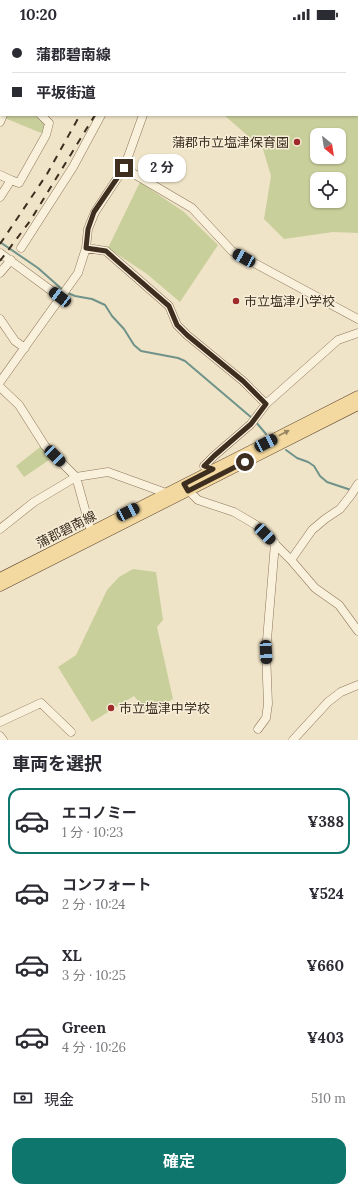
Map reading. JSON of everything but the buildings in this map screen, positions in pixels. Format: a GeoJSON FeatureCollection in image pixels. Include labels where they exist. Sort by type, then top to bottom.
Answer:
{"type":"FeatureCollection","features":[{"type":"Feature","properties":{"kind":"main road","name":"蒲郡碧南線"},"geometry":{"type":"LineString","coordinates":[[0,578],[166,493],[186,488],[213,469],[358,396]]}},
{"type":"Feature","properties":{"kind":"main road","name":"蒲郡碧南線"},"geometry":{"type":"LineString","coordinates":[[0,586],[186,488],[358,405]]}},
{"type":"Feature","properties":{"kind":"street"},"geometry":{"type":"LineString","coordinates":[[0,175],[19,183],[46,135],[49,123],[42,116]]}},
{"type":"Feature","properties":{"kind":"street"},"geometry":{"type":"LineString","coordinates":[[21,248],[73,167],[99,116]]}},
{"type":"Feature","properties":{"kind":"street"},"geometry":{"type":"LineString","coordinates":[[0,382],[78,273],[86,248],[88,229],[94,212],[124,168],[143,116]]}},
{"type":"Feature","properties":{"kind":"street"},"geometry":{"type":"LineString","coordinates":[[124,168],[192,208],[232,251],[358,319]]}},
{"type":"Feature","properties":{"kind":"street"},"geometry":{"type":"LineString","coordinates":[[0,197],[11,180]]}},
{"type":"Feature","properties":{"kind":"street"},"geometry":{"type":"LineString","coordinates":[[86,248],[106,251],[169,306],[177,325],[187,335],[243,381],[266,404]]}},
{"type":"Feature","properties":{"kind":"street"},"geometry":{"type":"LineString","coordinates":[[0,253],[63,293]]}},
{"type":"Feature","properties":{"kind":"street"},"geometry":{"type":"LineString","coordinates":[[0,273],[11,260]]}},
{"type":"Feature","properties":{"kind":"street"},"geometry":{"type":"LineString","coordinates":[[0,320],[15,340],[25,348]]}},
{"type":"Feature","properties":{"kind":"street"},"geometry":{"type":"LineString","coordinates":[[213,469],[204,466],[254,419],[266,404],[338,340],[358,333]]}},
{"type":"Feature","properties":{"kind":"street"},"geometry":{"type":"LineString","coordinates":[[0,387],[19,405],[45,446],[76,477],[91,531]]}},
{"type":"Feature","properties":{"kind":"street"},"geometry":{"type":"LineString","coordinates":[[0,529],[34,502],[76,477],[108,472],[166,493]]}},
{"type":"Feature","properties":{"kind":"street"},"geometry":{"type":"LineString","coordinates":[[186,488],[198,500],[234,512],[256,525],[291,560],[315,588],[338,605],[358,631]]}},
{"type":"Feature","properties":{"kind":"street"},"geometry":{"type":"LineString","coordinates":[[291,560],[312,530],[340,509],[355,491]]}},
{"type":"Feature","properties":{"kind":"street"},"geometry":{"type":"LineString","coordinates":[[258,728],[266,718],[268,704],[266,652],[274,543]]}},
{"type":"Feature","properties":{"kind":"street"},"geometry":{"type":"LineString","coordinates":[[293,740],[328,702],[341,692],[358,685]]}},
{"type":"Feature","properties":{"kind":"street"},"geometry":{"type":"LineString","coordinates":[[0,722],[41,703],[71,732]]}},
{"type":"Feature","properties":{"kind":"street"},"geometry":{"type":"LineString","coordinates":[[0,736],[3,740]]}},
{"type":"Feature","properties":{"kind":"green space"},"geometry":{"type":"Polygon","coordinates":[[[42,116],[49,123],[46,135],[2,117],[42,116]]]}},
{"type":"Feature","properties":{"kind":"green space"},"geometry":{"type":"Polygon","coordinates":[[[225,116],[358,116],[358,233],[333,232],[284,239],[264,219],[271,176],[263,149],[225,116]]]}},
{"type":"Feature","properties":{"kind":"green space"},"geometry":{"type":"Polygon","coordinates":[[[140,182],[184,212],[218,245],[180,302],[147,274],[108,248],[140,182]]]}},
{"type":"Feature","properties":{"kind":"green space"},"geometry":{"type":"Polygon","coordinates":[[[44,444],[55,456],[24,477],[16,466],[44,444]]]}},
{"type":"Feature","properties":{"kind":"green space"},"geometry":{"type":"Polygon","coordinates":[[[133,569],[156,572],[163,620],[157,627],[173,699],[148,713],[134,696],[92,722],[58,667],[76,655],[107,590],[119,577],[133,569]]]}},
{"type":"Feature","properties":{"kind":"waterway"},"geometry":{"type":"LineString","coordinates":[[0,242],[38,268],[64,291]]}},
{"type":"Feature","properties":{"kind":"waterway"},"geometry":{"type":"LineString","coordinates":[[68,293],[75,296],[92,299],[105,305],[112,316],[124,329],[134,345],[141,351],[178,358],[185,361],[252,418]]}},
{"type":"Feature","properties":{"kind":"waterway"},"geometry":{"type":"LineString","coordinates":[[255,421],[266,434]]}},
{"type":"Feature","properties":{"kind":"waterway"},"geometry":{"type":"LineString","coordinates":[[286,450],[297,458],[314,466],[320,476],[327,482],[351,490]]}},
{"type":"Feature","properties":{"kind":"railway"},"geometry":{"type":"LineString","coordinates":[[0,244],[47,174],[79,116]]}},
{"type":"Feature","properties":{"kind":"railway"},"geometry":{"type":"LineString","coordinates":[[0,261],[30,221],[94,116]]}},
{"type":"Feature","properties":{"kind":"place","name":"蒲郡市立塩津保育園"},"geometry":{"type":"Point","coordinates":[297,142]}},
{"type":"Feature","properties":{"kind":"place","name":"市立塩津小学校"},"geometry":{"type":"Point","coordinates":[236,301]}},
{"type":"Feature","properties":{"kind":"place","name":"市立塩津中学校"},"geometry":{"type":"Point","coordinates":[111,708]}},
{"type":"Feature","properties":{"kind":"route"},"geometry":{"type":"LineString","coordinates":[[124,168],[94,212],[88,229],[86,248],[106,251],[169,306],[177,325],[187,335],[243,381],[266,404],[251,424],[204,466],[213,469],[184,484],[188,491],[245,462]]}}]}
